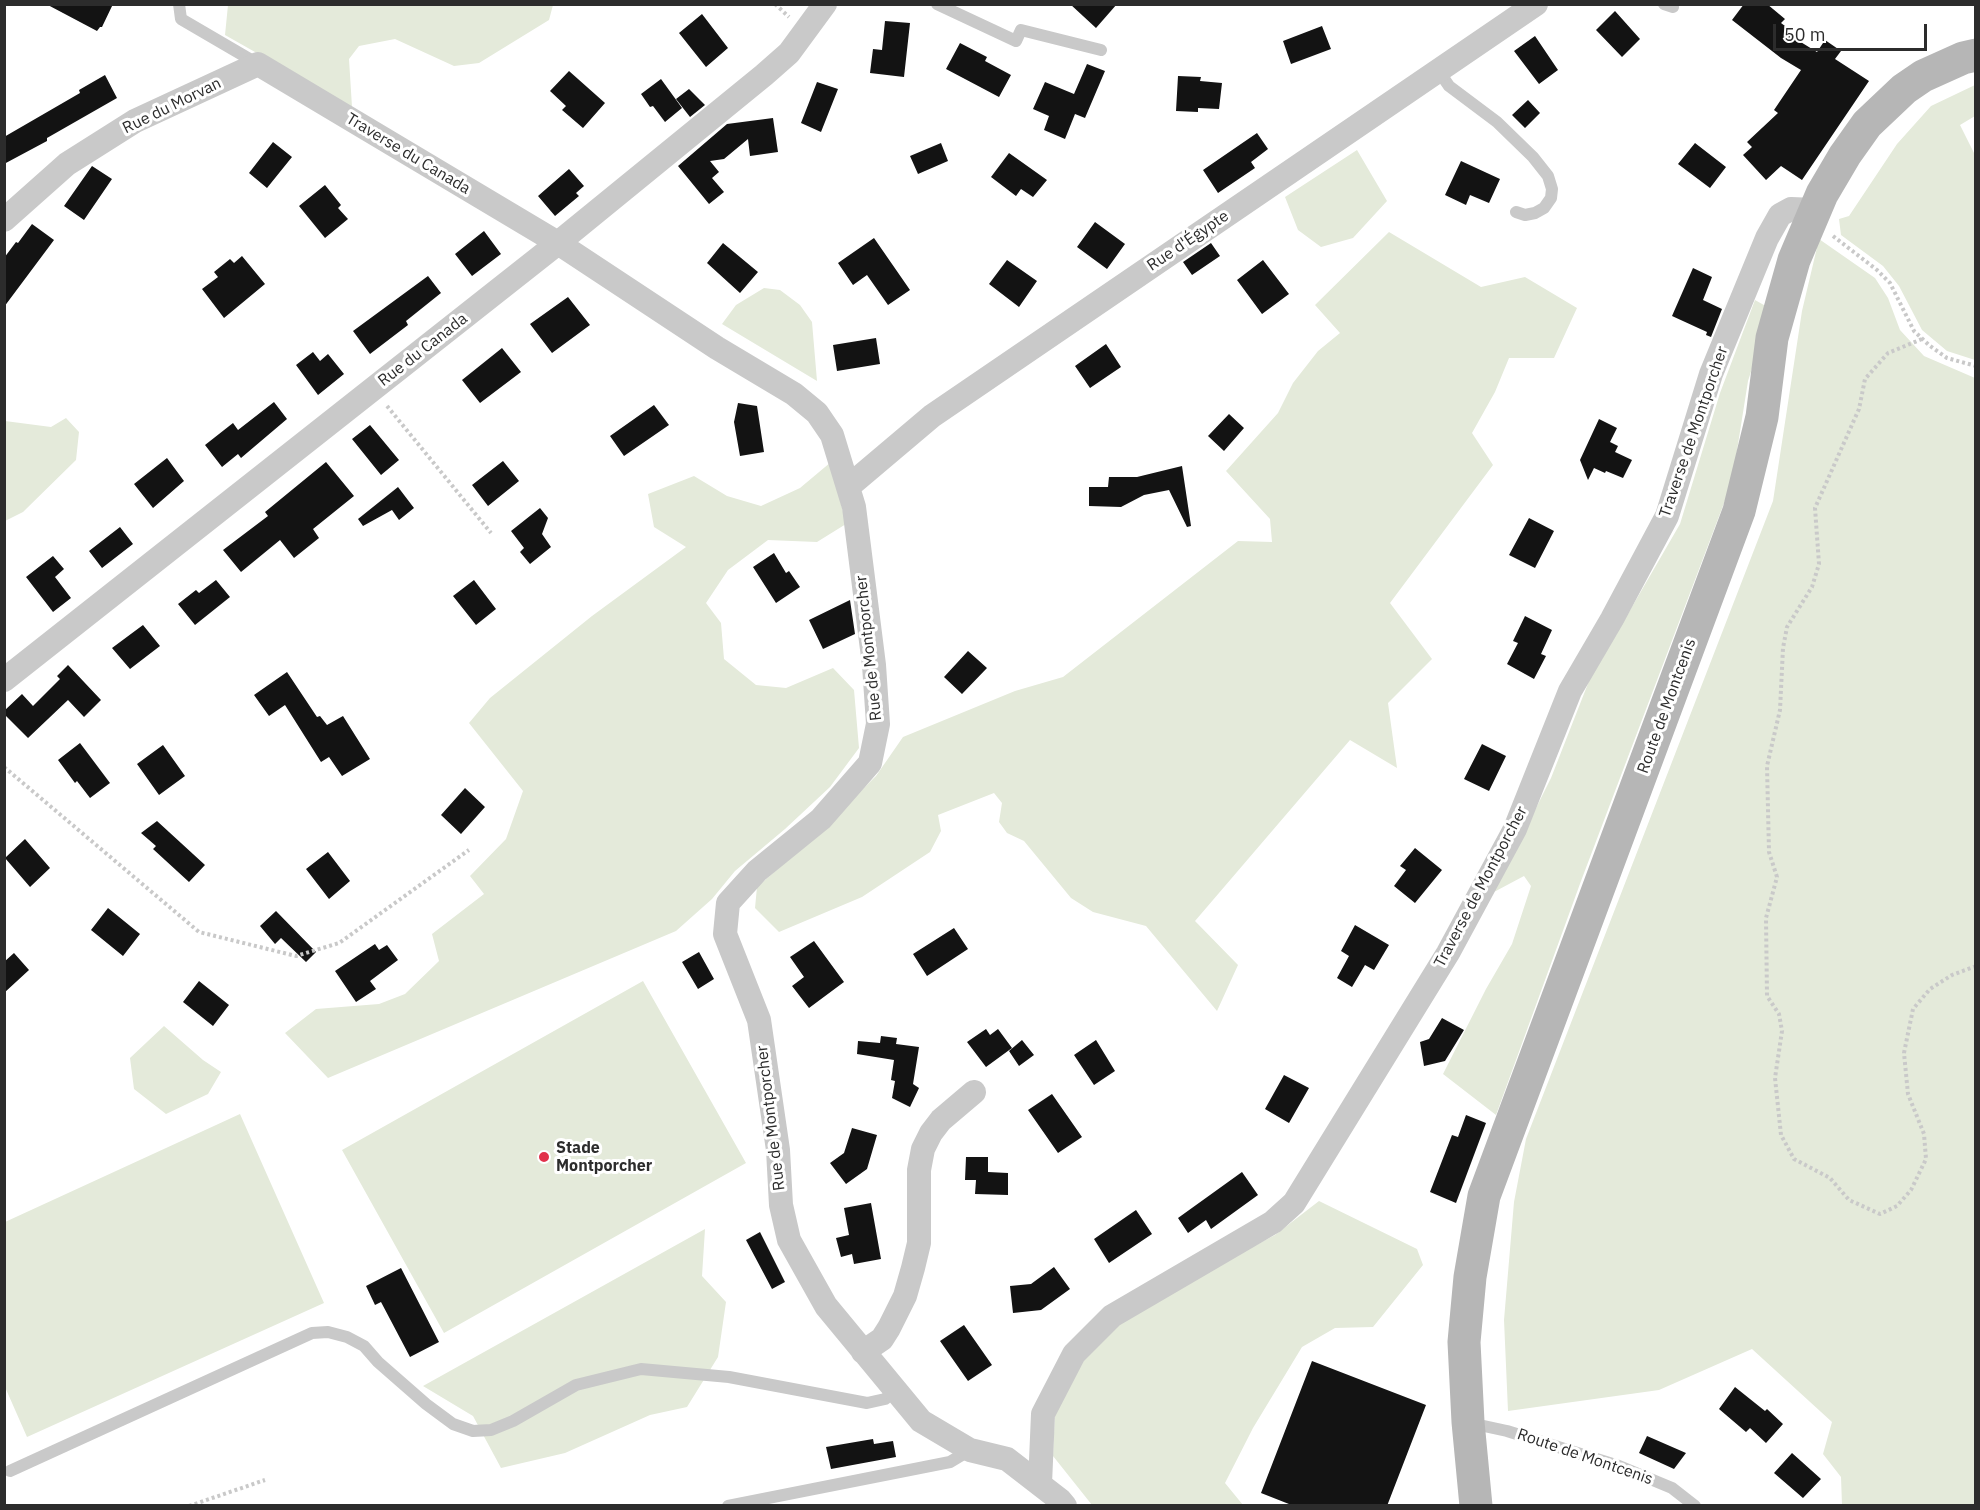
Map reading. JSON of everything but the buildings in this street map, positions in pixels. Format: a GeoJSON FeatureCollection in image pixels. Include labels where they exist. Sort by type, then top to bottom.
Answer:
{"type":"FeatureCollection","features":[{"type":"Feature","properties":{"kind":"main road","name":"Route de Montcenis"},"geometry":{"type":"LineString","coordinates":[[1476,1506],[1468,1422],[1464,1342],[1470,1277],[1484,1196],[1739,511],[1762,417],[1773,338],[1794,260],[1823,219],[1834,172],[1867,124],[1904,89],[1923,76],[1963,58],[1976,56]]}},
{"type":"Feature","properties":{"kind":"street","name":"Rue du Canada"},"geometry":{"type":"LineString","coordinates":[[4,680],[558,243],[765,75],[789,53],[825,4]]}},
{"type":"Feature","properties":{"kind":"street","name":"Rue d'Égypte"},"geometry":{"type":"LineString","coordinates":[[848,486],[932,416],[1536,4]]}},
{"type":"Feature","properties":{"kind":"street","name":"Rue du Morvan"},"geometry":{"type":"LineString","coordinates":[[4,220],[67,164],[135,121],[258,64]]}},
{"type":"Feature","properties":{"kind":"street","name":"Traverse du Canada"},"geometry":{"type":"LineString","coordinates":[[258,64],[558,243]]}},
{"type":"Feature","properties":{"kind":"street","name":"Traverse de Montporcher"},"geometry":{"type":"LineString","coordinates":[[1040,1484],[1043,1414],[1074,1354],[1112,1316],[1274,1222],[1294,1203],[1431,982],[1515,829],[1570,691],[1612,619],[1667,516],[1711,374],[1767,238],[1780,214],[1791,209],[1823,219]]}},
{"type":"Feature","properties":{"kind":"street","name":"Rue de Montporcher"},"geometry":{"type":"LineString","coordinates":[[558,243],[717,348],[794,394],[817,413],[832,435],[854,507],[874,665],[878,724],[870,763],[821,819],[757,871],[728,903],[725,934],[759,1020],[778,1150],[781,1205],[789,1240],[826,1306],[921,1421],[970,1450],[1007,1459],[1065,1506]]}},
{"type":"Feature","properties":{"kind":"street"},"geometry":{"type":"LineString","coordinates":[[863,1352],[882,1339],[889,1328],[914,1268],[919,1244],[919,1170],[923,1149],[941,1120],[974,1092]]}},
{"type":"Feature","properties":{"kind":"lane"},"geometry":{"type":"LineString","coordinates":[[179,4],[181,19],[258,64]]}},
{"type":"Feature","properties":{"kind":"lane"},"geometry":{"type":"LineString","coordinates":[[937,4],[1016,41],[1021,30],[1101,50]]}},
{"type":"Feature","properties":{"kind":"lane"},"geometry":{"type":"LineString","coordinates":[[1438,70],[1449,86],[1497,122],[1533,157],[1548,176],[1552,189],[1551,198],[1544,208],[1525,215],[1516,212]]}},
{"type":"Feature","properties":{"kind":"lane"},"geometry":{"type":"LineString","coordinates":[[10,1471],[312,1333],[328,1332],[347,1337],[364,1346],[378,1362],[426,1404],[453,1424],[473,1431],[491,1430],[513,1421],[552,1401],[576,1385],[641,1369],[729,1377],[867,1403],[885,1399],[895,1391]]}},
{"type":"Feature","properties":{"kind":"lane","name":"Route de Montcenis"},"geometry":{"type":"LineString","coordinates":[[1468,1422],[1507,1431],[1620,1466],[1672,1488],[1695,1506]]}},
{"type":"Feature","properties":{"kind":"lane"},"geometry":{"type":"LineString","coordinates":[[728,1506],[950,1462],[970,1450]]}},
{"type":"Feature","properties":{"kind":"path"},"geometry":{"type":"LineString","coordinates":[[1823,219],[1833,238],[1877,270],[1890,284],[1914,331],[1922,339],[1947,358],[1976,366]]}},
{"type":"Feature","properties":{"kind":"path"},"geometry":{"type":"LineString","coordinates":[[1922,339],[1888,353],[1865,379],[1859,409],[1815,508],[1819,564],[1812,587],[1787,627],[1783,648],[1780,710],[1767,766],[1769,852],[1777,877],[1766,918],[1767,996],[1779,1014],[1782,1031],[1774,1078],[1781,1135],[1794,1159],[1830,1178],[1849,1200],[1880,1214],[1897,1206],[1911,1190],[1926,1159],[1924,1134],[1908,1094],[1904,1053],[1913,1010],[1930,989],[1952,975],[1976,966]]}},
{"type":"Feature","properties":{"kind":"path"},"geometry":{"type":"LineString","coordinates":[[374,389],[491,533]]}},
{"type":"Feature","properties":{"kind":"path"},"geometry":{"type":"LineString","coordinates":[[4,767],[199,932],[296,956],[339,943],[469,850]]}},
{"type":"Feature","properties":{"kind":"path"},"geometry":{"type":"LineString","coordinates":[[189,1506],[265,1480]]}},
{"type":"Feature","properties":{"kind":"green space"},"geometry":{"type":"Polygon","coordinates":[[[228,5],[553,5],[549,20],[479,63],[454,66],[395,39],[359,46],[349,59],[352,107],[225,35],[228,5]]]}},
{"type":"Feature","properties":{"kind":"green space"},"geometry":{"type":"Polygon","coordinates":[[[1975,85],[1975,116],[1960,125],[1975,155],[1975,360],[1947,351],[1922,330],[1899,286],[1883,266],[1841,235],[1839,219],[1849,216],[1897,144],[1931,106],[1975,85]]]}},
{"type":"Feature","properties":{"kind":"green space"},"geometry":{"type":"Polygon","coordinates":[[[1357,150],[1387,201],[1353,238],[1321,247],[1298,230],[1285,197],[1357,150]]]}},
{"type":"Feature","properties":{"kind":"green space"},"geometry":{"type":"Polygon","coordinates":[[[1389,232],[1481,287],[1525,277],[1577,308],[1554,358],[1509,358],[1495,392],[1472,433],[1493,465],[1390,603],[1432,659],[1388,703],[1397,768],[1350,740],[1195,921],[1238,965],[1217,1011],[1146,926],[1093,912],[1071,898],[1024,841],[1007,833],[999,822],[1002,803],[994,793],[938,815],[941,831],[930,852],[862,897],[779,932],[755,908],[757,887],[811,840],[876,776],[903,737],[1015,691],[1063,677],[1238,541],[1272,542],[1270,519],[1226,471],[1278,413],[1293,383],[1318,351],[1340,333],[1315,305],[1389,232]]]}},
{"type":"Feature","properties":{"kind":"green space"},"geometry":{"type":"Polygon","coordinates":[[[1819,239],[1875,278],[1888,298],[1900,330],[1924,356],[1975,378],[1975,1505],[1842,1505],[1841,1477],[1823,1454],[1832,1422],[1752,1349],[1659,1390],[1508,1411],[1504,1320],[1514,1202],[1526,1139],[1773,501],[1802,311],[1819,239]]]}},
{"type":"Feature","properties":{"kind":"green space"},"geometry":{"type":"Polygon","coordinates":[[[764,288],[780,290],[800,305],[812,322],[817,381],[722,324],[736,305],[764,288]]]}},
{"type":"Feature","properties":{"kind":"green space"},"geometry":{"type":"Polygon","coordinates":[[[1755,300],[1771,309],[1748,381],[1732,482],[1581,881],[1496,1115],[1443,1074],[1486,989],[1512,944],[1531,886],[1524,876],[1494,892],[1551,778],[1589,681],[1680,524],[1720,393],[1755,300]]]}},
{"type":"Feature","properties":{"kind":"green space"},"geometry":{"type":"Polygon","coordinates":[[[66,418],[79,432],[76,460],[23,512],[5,521],[5,421],[51,427],[66,418]]]}},
{"type":"Feature","properties":{"kind":"green space"},"geometry":{"type":"Polygon","coordinates":[[[831,462],[846,524],[817,542],[768,540],[728,570],[706,603],[721,623],[724,659],[756,685],[786,688],[833,668],[854,690],[859,748],[830,787],[735,871],[712,899],[676,931],[328,1078],[285,1033],[316,1009],[379,1004],[405,994],[439,961],[432,934],[484,894],[470,876],[506,839],[523,791],[469,723],[490,698],[592,616],[686,547],[654,527],[648,494],[694,476],[727,496],[761,506],[800,488],[831,462]]]}},
{"type":"Feature","properties":{"kind":"green space","name":"Stade Montporcher"},"geometry":{"type":"Polygon","coordinates":[[[643,981],[746,1163],[444,1333],[342,1150],[643,981]]]}},
{"type":"Feature","properties":{"kind":"green space"},"geometry":{"type":"Polygon","coordinates":[[[164,1026],[203,1060],[221,1072],[208,1094],[166,1114],[134,1089],[130,1058],[164,1026]]]}},
{"type":"Feature","properties":{"kind":"green space"},"geometry":{"type":"Polygon","coordinates":[[[240,1114],[324,1303],[27,1437],[5,1387],[5,1222],[240,1114]]]}},
{"type":"Feature","properties":{"kind":"green space"},"geometry":{"type":"Polygon","coordinates":[[[1319,1201],[1417,1249],[1423,1265],[1373,1327],[1335,1328],[1302,1347],[1253,1428],[1225,1483],[1243,1505],[1092,1505],[1053,1456],[1055,1410],[1083,1361],[1117,1324],[1205,1272],[1275,1235],[1319,1201]]]}},
{"type":"Feature","properties":{"kind":"green space"},"geometry":{"type":"Polygon","coordinates":[[[705,1229],[702,1276],[726,1302],[718,1357],[687,1407],[650,1415],[565,1453],[501,1468],[473,1416],[423,1386],[705,1229]]]}},
{"type":"Feature","properties":{"kind":"place","name":"Stade Montporcher"},"geometry":{"type":"Point","coordinates":[544,1157]}}]}
